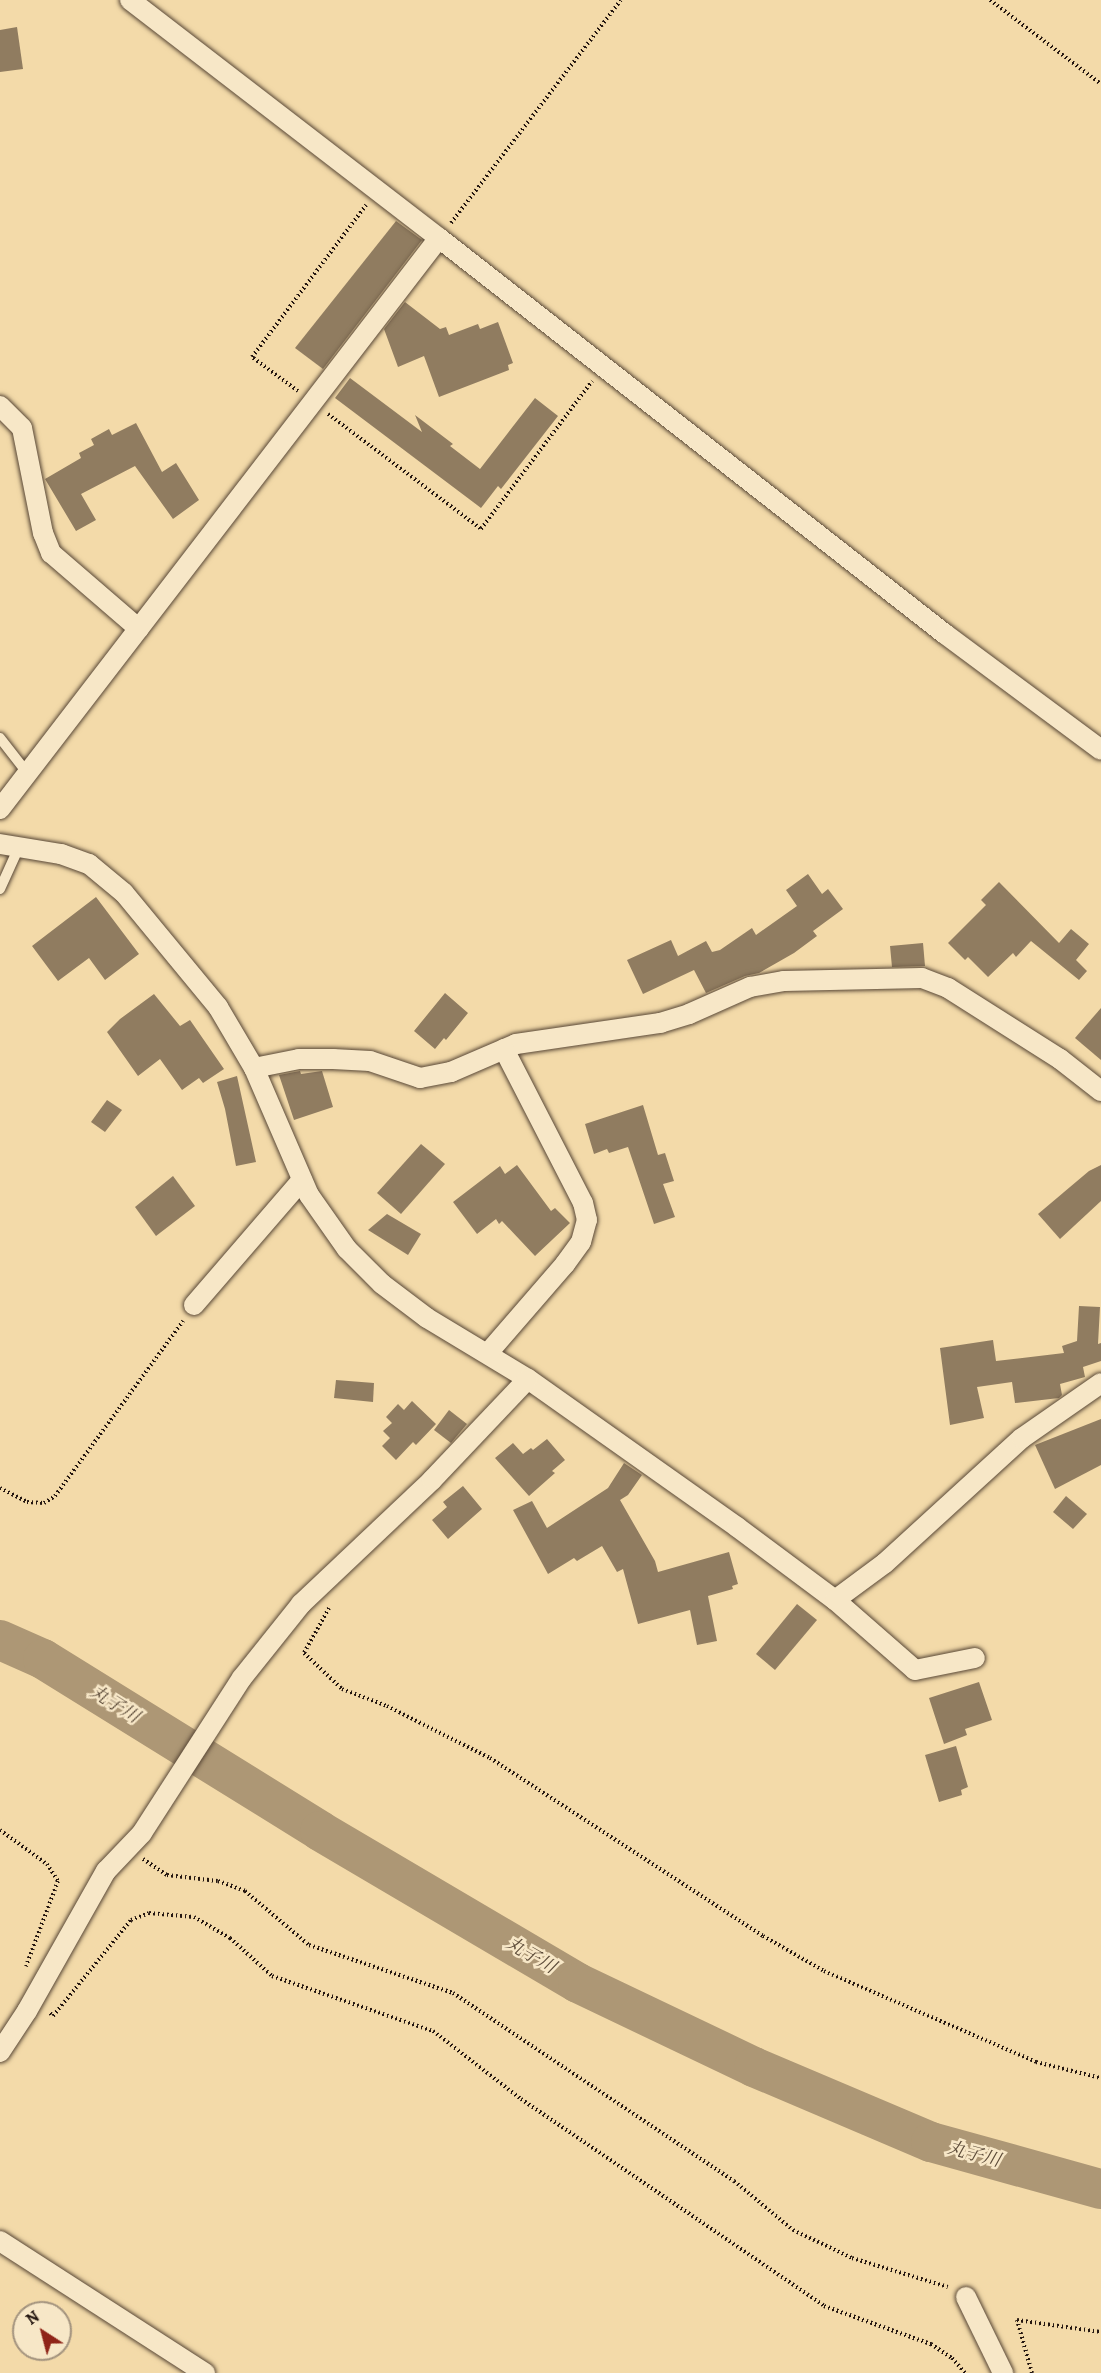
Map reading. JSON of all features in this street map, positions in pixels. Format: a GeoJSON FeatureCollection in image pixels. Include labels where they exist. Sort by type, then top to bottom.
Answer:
{"type":"FeatureCollection","features":[{"type":"Feature","properties":{"kind":"street"},"geometry":{"type":"LineString","coordinates":[[130,0],[440,237],[945,634],[1101,750]]}},
{"type":"Feature","properties":{"kind":"street"},"geometry":{"type":"LineString","coordinates":[[0,809],[440,237]]}},
{"type":"Feature","properties":{"kind":"street"},"geometry":{"type":"LineString","coordinates":[[0,406],[22,429],[43,533],[51,553],[139,629]]}},
{"type":"Feature","properties":{"kind":"street"},"geometry":{"type":"LineString","coordinates":[[9,845],[61,854],[89,864],[124,893],[218,1007],[254,1068],[309,1195],[347,1249],[382,1284],[427,1318],[528,1379],[835,1600],[915,1670],[975,1659]]}},
{"type":"Feature","properties":{"kind":"street"},"geometry":{"type":"LineString","coordinates":[[254,1068],[299,1059],[333,1059],[370,1062],[420,1078],[451,1072],[504,1049],[539,1039],[660,1023],[689,1014],[750,987],[784,981],[922,978],[948,988],[1060,1059],[1101,1091]]}},
{"type":"Feature","properties":{"kind":"street"},"geometry":{"type":"LineString","coordinates":[[488,1353],[565,1264],[581,1242],[587,1220],[583,1203],[504,1049]]}},
{"type":"Feature","properties":{"kind":"street"},"geometry":{"type":"LineString","coordinates":[[194,1305],[302,1180]]}},
{"type":"Feature","properties":{"kind":"street"},"geometry":{"type":"LineString","coordinates":[[0,2052],[34,1999],[106,1871],[142,1833],[242,1678],[301,1604],[432,1480],[528,1379]]}},
{"type":"Feature","properties":{"kind":"street"},"geometry":{"type":"LineString","coordinates":[[835,1600],[885,1563],[1022,1438],[1101,1383]]}},
{"type":"Feature","properties":{"kind":"street"},"geometry":{"type":"LineString","coordinates":[[0,2241],[205,2373]]}},
{"type":"Feature","properties":{"kind":"street"},"geometry":{"type":"LineString","coordinates":[[966,2297],[1004,2373]]}},
{"type":"Feature","properties":{"kind":"lane"},"geometry":{"type":"LineString","coordinates":[[0,738],[28,774]]}},
{"type":"Feature","properties":{"kind":"lane"},"geometry":{"type":"LineString","coordinates":[[0,889],[9,845]]}},
{"type":"Feature","properties":{"kind":"path"},"geometry":{"type":"LineString","coordinates":[[440,237],[621,0]]}},
{"type":"Feature","properties":{"kind":"path"},"geometry":{"type":"LineString","coordinates":[[990,0],[1101,84]]}},
{"type":"Feature","properties":{"kind":"path"},"geometry":{"type":"LineString","coordinates":[[377,190],[252,357],[481,529],[604,366]]}},
{"type":"Feature","properties":{"kind":"path"},"geometry":{"type":"LineString","coordinates":[[0,1488],[27,1502],[44,1503],[56,1496],[194,1305]]}},
{"type":"Feature","properties":{"kind":"path"},"geometry":{"type":"LineString","coordinates":[[332,1602],[304,1653],[342,1689],[387,1706],[489,1758],[763,1936],[824,1971],[1036,2062],[1101,2078]]}},
{"type":"Feature","properties":{"kind":"path"},"geometry":{"type":"LineString","coordinates":[[0,1830],[47,1864],[58,1881],[23,1974]]}},
{"type":"Feature","properties":{"kind":"path"},"geometry":{"type":"LineString","coordinates":[[128,1848],[167,1875],[218,1881],[245,1891],[309,1945],[358,1959],[453,1994],[734,2181],[793,2230],[852,2258],[941,2283],[966,2297]]}},
{"type":"Feature","properties":{"kind":"path"},"geometry":{"type":"LineString","coordinates":[[34,1999],[53,2016],[131,1920],[149,1913],[194,1917],[230,1938],[272,1977],[433,2031],[521,2099],[824,2306],[887,2326],[931,2344],[952,2358],[965,2373]]}},
{"type":"Feature","properties":{"kind":"path"},"geometry":{"type":"LineString","coordinates":[[1032,2373],[1017,2320],[1101,2332]]}},
{"type":"Feature","properties":{"kind":"building"},"geometry":{"type":"Polygon","coordinates":[[[17,27],[23,69],[0,72],[0,30],[17,27]]]}},
{"type":"Feature","properties":{"kind":"building"},"geometry":{"type":"Polygon","coordinates":[[[396,221],[422,240],[323,369],[295,348],[396,221]]]}},
{"type":"Feature","properties":{"kind":"building"},"geometry":{"type":"Polygon","coordinates":[[[405,302],[440,329],[446,327],[449,335],[478,324],[480,329],[498,322],[513,363],[508,365],[509,370],[439,397],[424,356],[398,367],[384,329],[405,302]]]}},
{"type":"Feature","properties":{"kind":"building"},"geometry":{"type":"Polygon","coordinates":[[[350,378],[422,432],[415,415],[453,444],[450,446],[480,469],[535,398],[558,416],[501,489],[498,486],[481,508],[335,398],[350,378]]]}},
{"type":"Feature","properties":{"kind":"building"},"geometry":{"type":"Polygon","coordinates":[[[136,423],[162,472],[176,463],[199,500],[173,519],[135,466],[81,494],[96,520],[76,531],[45,479],[81,458],[79,453],[94,445],[91,439],[109,429],[112,435],[136,423]]]}},
{"type":"Feature","properties":{"kind":"building"},"geometry":{"type":"Polygon","coordinates":[[[808,874],[822,894],[828,889],[843,909],[813,931],[817,936],[794,953],[759,973],[745,976],[706,993],[694,970],[643,994],[627,960],[671,940],[678,956],[706,941],[712,952],[720,950],[752,928],[756,935],[797,906],[786,890],[808,874]]]}},
{"type":"Feature","properties":{"kind":"building"},"geometry":{"type":"Polygon","coordinates":[[[999,882],[1059,943],[1071,929],[1089,944],[1076,960],[1087,971],[1079,980],[1031,941],[1016,957],[1013,953],[988,977],[968,957],[965,960],[948,943],[986,905],[981,900],[999,882]]]}},
{"type":"Feature","properties":{"kind":"building"},"geometry":{"type":"Polygon","coordinates":[[[96,897],[139,954],[105,980],[89,958],[58,981],[32,946],[96,897]]]}},
{"type":"Feature","properties":{"kind":"building"},"geometry":{"type":"Polygon","coordinates":[[[923,943],[925,966],[892,967],[890,946],[923,943]]]}},
{"type":"Feature","properties":{"kind":"building"},"geometry":{"type":"Polygon","coordinates":[[[445,993],[468,1013],[446,1040],[444,1038],[435,1049],[414,1031],[445,993]]]}},
{"type":"Feature","properties":{"kind":"building"},"geometry":{"type":"Polygon","coordinates":[[[154,994],[180,1026],[190,1020],[224,1069],[203,1083],[199,1078],[182,1090],[160,1059],[138,1076],[107,1032],[120,1019],[154,994]]]}},
{"type":"Feature","properties":{"kind":"building"},"geometry":{"type":"Polygon","coordinates":[[[1101,1008],[1101,1060],[1075,1038],[1101,1008]]]}},
{"type":"Feature","properties":{"kind":"building"},"geometry":{"type":"Polygon","coordinates":[[[300,1071],[301,1074],[322,1071],[333,1107],[294,1120],[279,1075],[300,1071]]]}},
{"type":"Feature","properties":{"kind":"building"},"geometry":{"type":"Polygon","coordinates":[[[237,1076],[256,1162],[236,1166],[225,1109],[217,1082],[237,1076]]]}},
{"type":"Feature","properties":{"kind":"building"},"geometry":{"type":"Polygon","coordinates":[[[107,1100],[122,1110],[105,1132],[91,1122],[107,1100]]]}},
{"type":"Feature","properties":{"kind":"building"},"geometry":{"type":"Polygon","coordinates":[[[643,1105],[658,1155],[665,1153],[674,1181],[663,1184],[675,1217],[654,1224],[628,1147],[609,1153],[607,1149],[594,1154],[585,1124],[643,1105]]]}},
{"type":"Feature","properties":{"kind":"building"},"geometry":{"type":"Polygon","coordinates":[[[421,1144],[445,1164],[401,1214],[377,1193],[421,1144]]]}},
{"type":"Feature","properties":{"kind":"building"},"geometry":{"type":"Polygon","coordinates":[[[517,1165],[551,1211],[555,1208],[570,1223],[535,1256],[502,1221],[499,1224],[496,1219],[477,1234],[453,1202],[500,1166],[505,1174],[517,1165]]]}},
{"type":"Feature","properties":{"kind":"building"},"geometry":{"type":"Polygon","coordinates":[[[1101,1165],[1101,1201],[1060,1239],[1038,1214],[1089,1171],[1101,1165]]]}},
{"type":"Feature","properties":{"kind":"building"},"geometry":{"type":"Polygon","coordinates":[[[173,1176],[195,1206],[156,1236],[135,1207],[173,1176]]]}},
{"type":"Feature","properties":{"kind":"building"},"geometry":{"type":"Polygon","coordinates":[[[387,1214],[421,1234],[408,1255],[368,1230],[387,1214]]]}},
{"type":"Feature","properties":{"kind":"building"},"geometry":{"type":"Polygon","coordinates":[[[1079,1306],[1100,1307],[1098,1344],[1101,1343],[1101,1361],[1083,1367],[1085,1377],[1060,1384],[1062,1395],[1059,1398],[1015,1403],[1012,1382],[977,1387],[984,1418],[950,1425],[940,1348],[993,1340],[996,1361],[1064,1353],[1062,1346],[1077,1341],[1079,1306]]]}},
{"type":"Feature","properties":{"kind":"building"},"geometry":{"type":"Polygon","coordinates":[[[336,1380],[374,1383],[373,1402],[334,1398],[336,1380]]]}},
{"type":"Feature","properties":{"kind":"building"},"geometry":{"type":"Polygon","coordinates":[[[412,1401],[436,1424],[416,1445],[413,1442],[396,1460],[382,1446],[390,1438],[383,1431],[392,1423],[386,1417],[398,1404],[404,1410],[412,1401]]]}},
{"type":"Feature","properties":{"kind":"building"},"geometry":{"type":"Polygon","coordinates":[[[449,1410],[467,1424],[451,1443],[434,1430],[449,1410]]]}},
{"type":"Feature","properties":{"kind":"building"},"geometry":{"type":"Polygon","coordinates":[[[1101,1419],[1101,1465],[1055,1489],[1035,1445],[1101,1419]]]}},
{"type":"Feature","properties":{"kind":"building"},"geometry":{"type":"Polygon","coordinates":[[[547,1439],[565,1460],[552,1471],[555,1473],[529,1496],[495,1458],[513,1443],[523,1454],[531,1448],[533,1450],[547,1439]]]}},
{"type":"Feature","properties":{"kind":"building"},"geometry":{"type":"Polygon","coordinates":[[[624,1463],[642,1475],[628,1495],[620,1500],[655,1561],[658,1572],[729,1552],[738,1584],[732,1586],[733,1589],[708,1596],[717,1641],[697,1645],[690,1610],[638,1624],[623,1569],[617,1572],[602,1546],[577,1561],[574,1558],[548,1574],[513,1510],[532,1501],[547,1528],[608,1488],[624,1463]]]}},
{"type":"Feature","properties":{"kind":"building"},"geometry":{"type":"Polygon","coordinates":[[[463,1486],[482,1509],[448,1539],[432,1520],[447,1507],[443,1502],[463,1486]]]}},
{"type":"Feature","properties":{"kind":"building"},"geometry":{"type":"Polygon","coordinates":[[[1066,1496],[1087,1514],[1073,1529],[1053,1512],[1066,1496]]]}},
{"type":"Feature","properties":{"kind":"building"},"geometry":{"type":"Polygon","coordinates":[[[797,1604],[817,1620],[775,1670],[756,1654],[797,1604]]]}},
{"type":"Feature","properties":{"kind":"building"},"geometry":{"type":"Polygon","coordinates":[[[979,1682],[992,1720],[965,1729],[967,1735],[944,1744],[929,1698],[979,1682]]]}},
{"type":"Feature","properties":{"kind":"building"},"geometry":{"type":"Polygon","coordinates":[[[956,1746],[968,1787],[961,1790],[962,1795],[939,1802],[925,1755],[956,1746]]]}},
{"type":"Feature","properties":{"kind":"waterway","name":"丸子川"},"geometry":{"type":"LineString","coordinates":[[0,1640],[43,1659],[320,1831],[578,1983],[754,2067],[931,2142],[1101,2189]]}}]}
